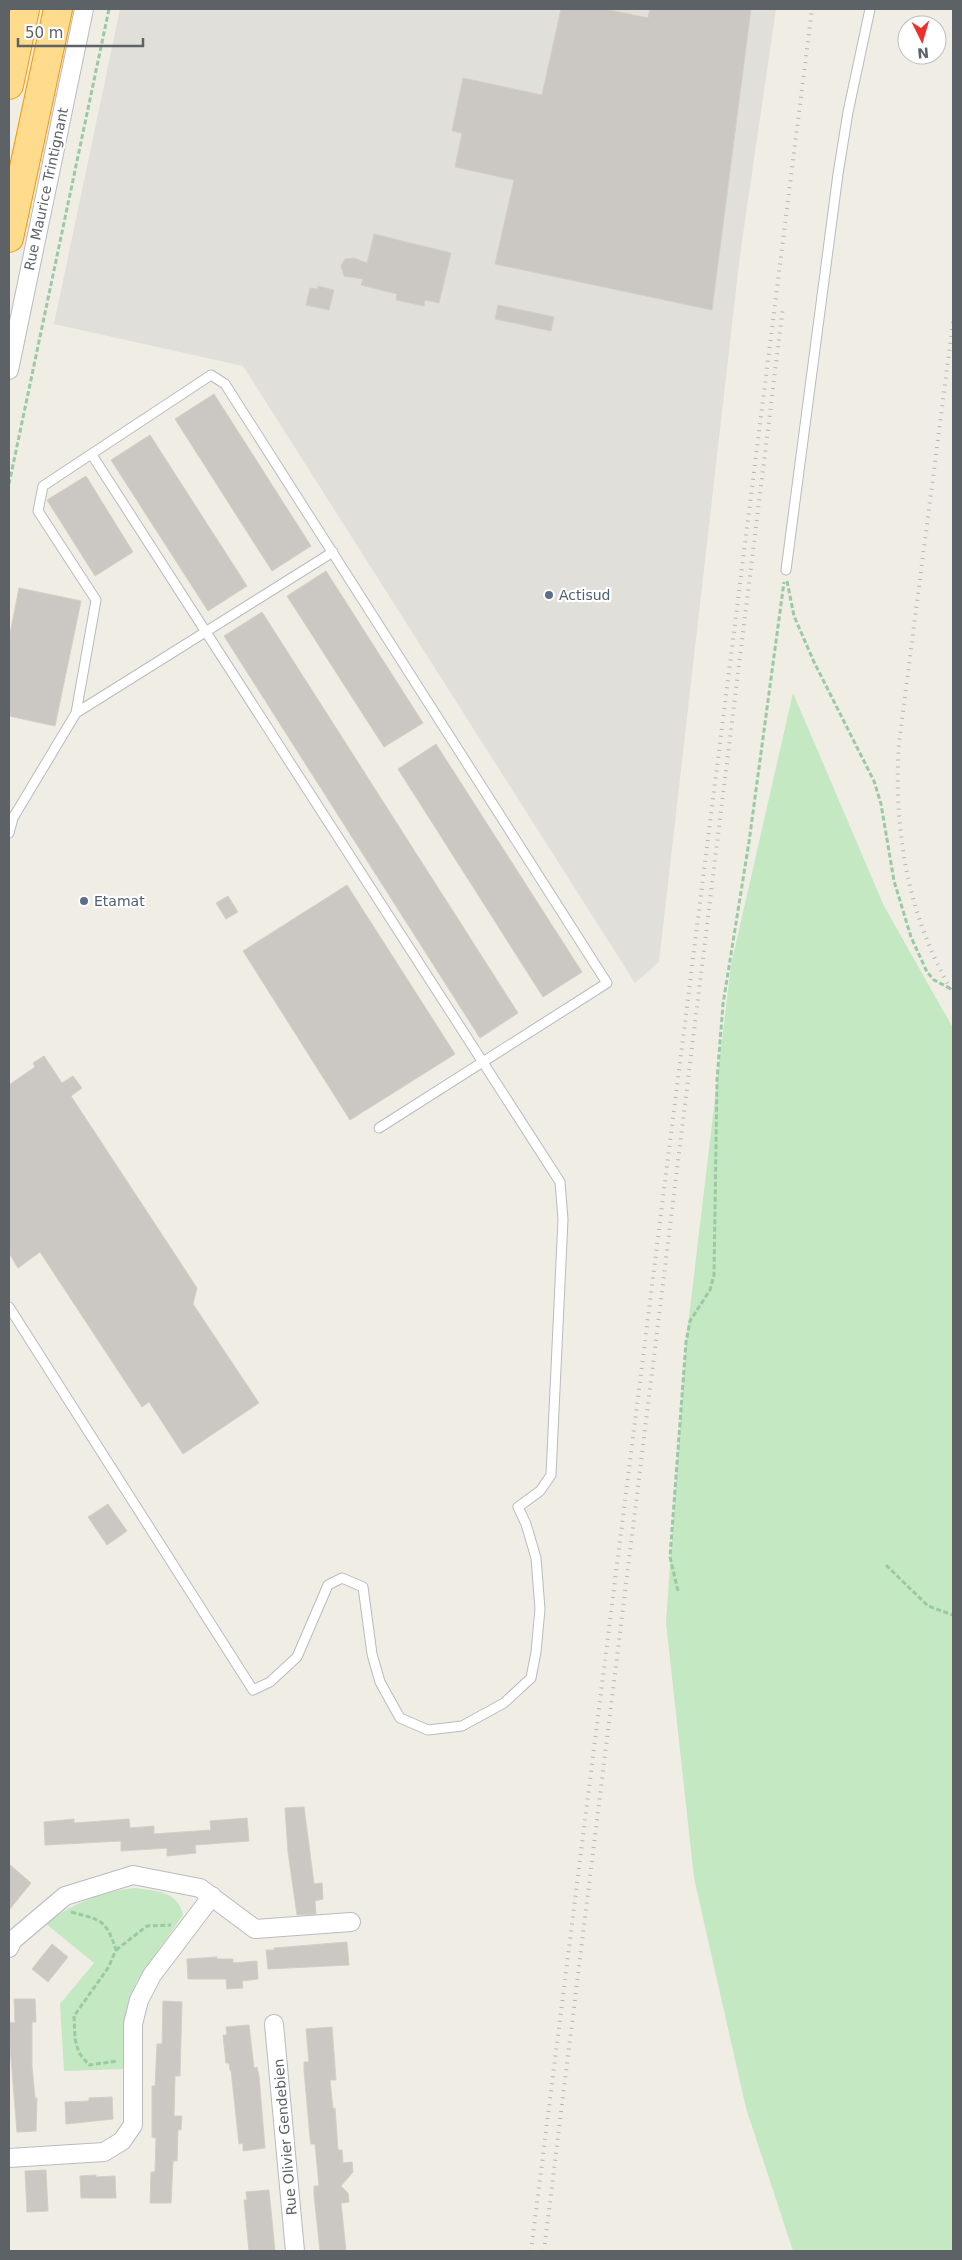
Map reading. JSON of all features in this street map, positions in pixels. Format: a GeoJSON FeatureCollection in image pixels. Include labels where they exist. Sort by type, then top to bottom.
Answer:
{"type":"FeatureCollection","features":[{"type":"Feature","properties":{"kind":"highway"},"geometry":{"type":"LineString","coordinates":[[9,84],[25,9]]}},
{"type":"Feature","properties":{"kind":"highway"},"geometry":{"type":"LineString","coordinates":[[9,238],[58,9]]}},
{"type":"Feature","properties":{"kind":"street","name":"Rue Maurice Trintignant"},"geometry":{"type":"LineString","coordinates":[[9,370],[84,9]]}},
{"type":"Feature","properties":{"kind":"street"},"geometry":{"type":"LineString","coordinates":[[10,1942],[65,1896],[133,1875],[200,1888],[255,1928],[351,1922]]}},
{"type":"Feature","properties":{"kind":"street"},"geometry":{"type":"LineString","coordinates":[[9,2158],[104,2152],[122,2141],[133,2125],[133,2024],[138,2000],[152,1974],[186,1927],[212,1896]]}},
{"type":"Feature","properties":{"kind":"street","name":"Rue Olivier Gendebien"},"geometry":{"type":"LineString","coordinates":[[274,2024],[295,2251]]}},
{"type":"Feature","properties":{"kind":"lane"},"geometry":{"type":"LineString","coordinates":[[786,570],[838,174],[848,112],[870,9]]}},
{"type":"Feature","properties":{"kind":"lane"},"geometry":{"type":"LineString","coordinates":[[9,833],[11,817],[76,713],[96,600],[38,511],[43,486],[211,375],[225,384],[607,983],[379,1128]]}},
{"type":"Feature","properties":{"kind":"lane"},"geometry":{"type":"LineString","coordinates":[[9,1307],[253,1690],[270,1682],[297,1657],[328,1585],[342,1578],[363,1587],[372,1654],[380,1682],[400,1718],[428,1730],[462,1726],[504,1703],[531,1678],[536,1652],[540,1609],[536,1558],[526,1524],[518,1507],[540,1491],[551,1475],[563,1219],[560,1182],[92,455]]}},
{"type":"Feature","properties":{"kind":"lane"},"geometry":{"type":"LineString","coordinates":[[76,713],[333,552]]}},
{"type":"Feature","properties":{"kind":"path"},"geometry":{"type":"LineString","coordinates":[[9,484],[109,9]]}},
{"type":"Feature","properties":{"kind":"path"},"geometry":{"type":"LineString","coordinates":[[786,570],[789,595],[798,624],[814,662],[874,781],[881,804],[894,881],[911,937],[927,972],[934,980],[953,990]]}},
{"type":"Feature","properties":{"kind":"path"},"geometry":{"type":"LineString","coordinates":[[678,1591],[670,1557],[686,1342],[690,1321],[710,1290],[714,1275],[717,1080],[723,1004],[749,842],[786,570]]}},
{"type":"Feature","properties":{"kind":"path"},"geometry":{"type":"LineString","coordinates":[[886,1565],[928,1606],[953,1616]]}},
{"type":"Feature","properties":{"kind":"path"},"geometry":{"type":"LineString","coordinates":[[52,1907],[97,1919],[110,1930],[116,1950]]}},
{"type":"Feature","properties":{"kind":"path"},"geometry":{"type":"LineString","coordinates":[[133,2060],[89,2064],[79,2053],[74,2040],[74,2016],[108,1968],[116,1950],[147,1926],[186,1927]]}},
{"type":"Feature","properties":{"kind":"shaded area"},"geometry":{"type":"Polygon","coordinates":[[[120,9],[776,9],[740,255],[659,962],[635,983],[243,366],[54,324],[120,9]]]}},
{"type":"Feature","properties":{"kind":"green space"},"geometry":{"type":"Polygon","coordinates":[[[793,693],[884,906],[953,1028],[953,2251],[793,2251],[746,2108],[694,1878],[666,1622],[686,1342],[731,965],[793,693]]]}},
{"type":"Feature","properties":{"kind":"green space"},"geometry":{"type":"Polygon","coordinates":[[[135,1888],[158,1892],[171,1897],[180,1907],[183,1915],[137,1981],[130,2000],[125,2069],[64,2071],[60,2004],[94,1963],[45,1923],[66,1910],[99,1895],[135,1888]]]}},
{"type":"Feature","properties":{"kind":"building"},"geometry":{"type":"Polygon","coordinates":[[[561,9],[605,9],[648,18],[650,9],[751,9],[712,310],[495,264],[514,180],[455,167],[462,133],[452,131],[463,78],[542,95],[561,9]]]}},
{"type":"Feature","properties":{"kind":"building"},"geometry":{"type":"Polygon","coordinates":[[[374,234],[451,253],[439,303],[425,300],[424,306],[396,300],[397,294],[361,285],[363,279],[344,276],[341,266],[345,259],[354,258],[367,263],[374,234]]]}},
{"type":"Feature","properties":{"kind":"building"},"geometry":{"type":"Polygon","coordinates":[[[318,286],[334,290],[329,310],[306,305],[310,288],[318,289],[318,286]]]}},
{"type":"Feature","properties":{"kind":"building"},"geometry":{"type":"Polygon","coordinates":[[[498,305],[554,317],[551,331],[495,319],[498,305]]]}},
{"type":"Feature","properties":{"kind":"building"},"geometry":{"type":"Polygon","coordinates":[[[214,394],[311,546],[272,571],[175,419],[214,394]]]}},
{"type":"Feature","properties":{"kind":"building"},"geometry":{"type":"Polygon","coordinates":[[[150,435],[247,586],[208,611],[111,460],[150,435]]]}},
{"type":"Feature","properties":{"kind":"building"},"geometry":{"type":"Polygon","coordinates":[[[86,476],[133,552],[95,576],[47,500],[86,476]]]}},
{"type":"Feature","properties":{"kind":"building"},"geometry":{"type":"Polygon","coordinates":[[[326,571],[423,723],[384,747],[287,596],[326,571]]]}},
{"type":"Feature","properties":{"kind":"building"},"geometry":{"type":"Polygon","coordinates":[[[19,588],[81,601],[55,726],[9,716],[9,639],[19,588]]]}},
{"type":"Feature","properties":{"kind":"building"},"geometry":{"type":"Polygon","coordinates":[[[262,612],[518,1013],[480,1038],[224,636],[262,612]]]}},
{"type":"Feature","properties":{"kind":"building"},"geometry":{"type":"Polygon","coordinates":[[[436,744],[582,972],[543,997],[398,769],[436,744]]]}},
{"type":"Feature","properties":{"kind":"building"},"geometry":{"type":"Polygon","coordinates":[[[347,885],[455,1054],[350,1120],[243,951],[347,885]]]}},
{"type":"Feature","properties":{"kind":"building"},"geometry":{"type":"Polygon","coordinates":[[[228,896],[238,912],[226,919],[216,903],[228,896]]]}},
{"type":"Feature","properties":{"kind":"building"},"geometry":{"type":"Polygon","coordinates":[[[44,1056],[62,1083],[73,1076],[82,1088],[71,1096],[197,1288],[193,1304],[259,1403],[183,1454],[149,1402],[142,1407],[40,1252],[18,1268],[9,1253],[9,1085],[35,1067],[33,1063],[44,1056]]]}},
{"type":"Feature","properties":{"kind":"building"},"geometry":{"type":"Polygon","coordinates":[[[108,1504],[127,1531],[107,1545],[88,1517],[108,1504]]]}},
{"type":"Feature","properties":{"kind":"building"},"geometry":{"type":"Polygon","coordinates":[[[304,1807],[314,1884],[322,1883],[323,1899],[315,1901],[316,1914],[297,1915],[288,1852],[285,1808],[304,1807]]]}},
{"type":"Feature","properties":{"kind":"building"},"geometry":{"type":"Polygon","coordinates":[[[247,1818],[249,1841],[195,1845],[196,1853],[167,1856],[167,1848],[121,1851],[121,1841],[45,1845],[44,1822],[74,1819],[74,1823],[129,1819],[130,1828],[154,1826],[154,1834],[211,1830],[210,1821],[247,1818]]]}},
{"type":"Feature","properties":{"kind":"building"},"geometry":{"type":"Polygon","coordinates":[[[9,1864],[31,1883],[9,1910],[9,1864]]]}},
{"type":"Feature","properties":{"kind":"building"},"geometry":{"type":"Polygon","coordinates":[[[347,1942],[349,1965],[268,1969],[266,1950],[347,1942]]]}},
{"type":"Feature","properties":{"kind":"building"},"geometry":{"type":"Polygon","coordinates":[[[52,1944],[68,1957],[48,1982],[32,1969],[52,1944]]]}},
{"type":"Feature","properties":{"kind":"building"},"geometry":{"type":"Polygon","coordinates":[[[217,1957],[217,1959],[233,1959],[233,1963],[257,1961],[258,1979],[242,1981],[243,1988],[227,1989],[226,1979],[188,1979],[187,1959],[217,1957]]]}},
{"type":"Feature","properties":{"kind":"building"},"geometry":{"type":"Polygon","coordinates":[[[14,1999],[35,1999],[36,2022],[32,2022],[32,2066],[35,2098],[37,2098],[36,2131],[17,2132],[9,2022],[15,2023],[14,1999]]]}},
{"type":"Feature","properties":{"kind":"building"},"geometry":{"type":"Polygon","coordinates":[[[163,2001],[182,2002],[180,2076],[175,2076],[174,2116],[182,2116],[181,2130],[178,2129],[177,2161],[173,2161],[171,2203],[150,2203],[151,2172],[155,2172],[156,2138],[152,2137],[152,2086],[155,2086],[157,2044],[162,2044],[163,2001]]]}},
{"type":"Feature","properties":{"kind":"building"},"geometry":{"type":"Polygon","coordinates":[[[249,2025],[254,2068],[257,2067],[259,2076],[265,2148],[243,2151],[243,2143],[239,2144],[231,2070],[229,2063],[226,2063],[223,2035],[227,2035],[226,2027],[249,2025]]]}},
{"type":"Feature","properties":{"kind":"building"},"geometry":{"type":"Polygon","coordinates":[[[332,2027],[336,2080],[330,2080],[333,2109],[335,2108],[338,2150],[342,2150],[343,2163],[352,2162],[353,2172],[341,2186],[348,2193],[349,2202],[341,2203],[346,2251],[320,2251],[314,2195],[314,2186],[319,2186],[315,2144],[311,2144],[310,2138],[304,2070],[304,2062],[309,2062],[306,2029],[332,2027]]]}},
{"type":"Feature","properties":{"kind":"building"},"geometry":{"type":"Polygon","coordinates":[[[112,2097],[113,2119],[66,2124],[65,2102],[89,2101],[89,2098],[112,2097]]]}},
{"type":"Feature","properties":{"kind":"building"},"geometry":{"type":"Polygon","coordinates":[[[46,2170],[48,2211],[27,2212],[25,2171],[46,2170]]]}},
{"type":"Feature","properties":{"kind":"building"},"geometry":{"type":"Polygon","coordinates":[[[96,2175],[96,2177],[115,2176],[116,2198],[81,2198],[80,2176],[96,2175]]]}},
{"type":"Feature","properties":{"kind":"building"},"geometry":{"type":"Polygon","coordinates":[[[269,2190],[275,2251],[249,2251],[244,2200],[247,2200],[246,2192],[269,2190]]]}},
{"type":"Feature","properties":{"kind":"railway"},"geometry":{"type":"LineString","coordinates":[[531,2251],[812,9]]}},
{"type":"Feature","properties":{"kind":"railway"},"geometry":{"type":"LineString","coordinates":[[544,2251],[783,307]]}},
{"type":"Feature","properties":{"kind":"railway"},"geometry":{"type":"LineString","coordinates":[[953,322],[899,743],[898,776],[899,808],[907,872],[925,934],[953,993]]}},
{"type":"Feature","properties":{"kind":"place","name":"Actisud"},"geometry":{"type":"Point","coordinates":[549,595]}},
{"type":"Feature","properties":{"kind":"place","name":"Etamat"},"geometry":{"type":"Point","coordinates":[84,901]}}]}
